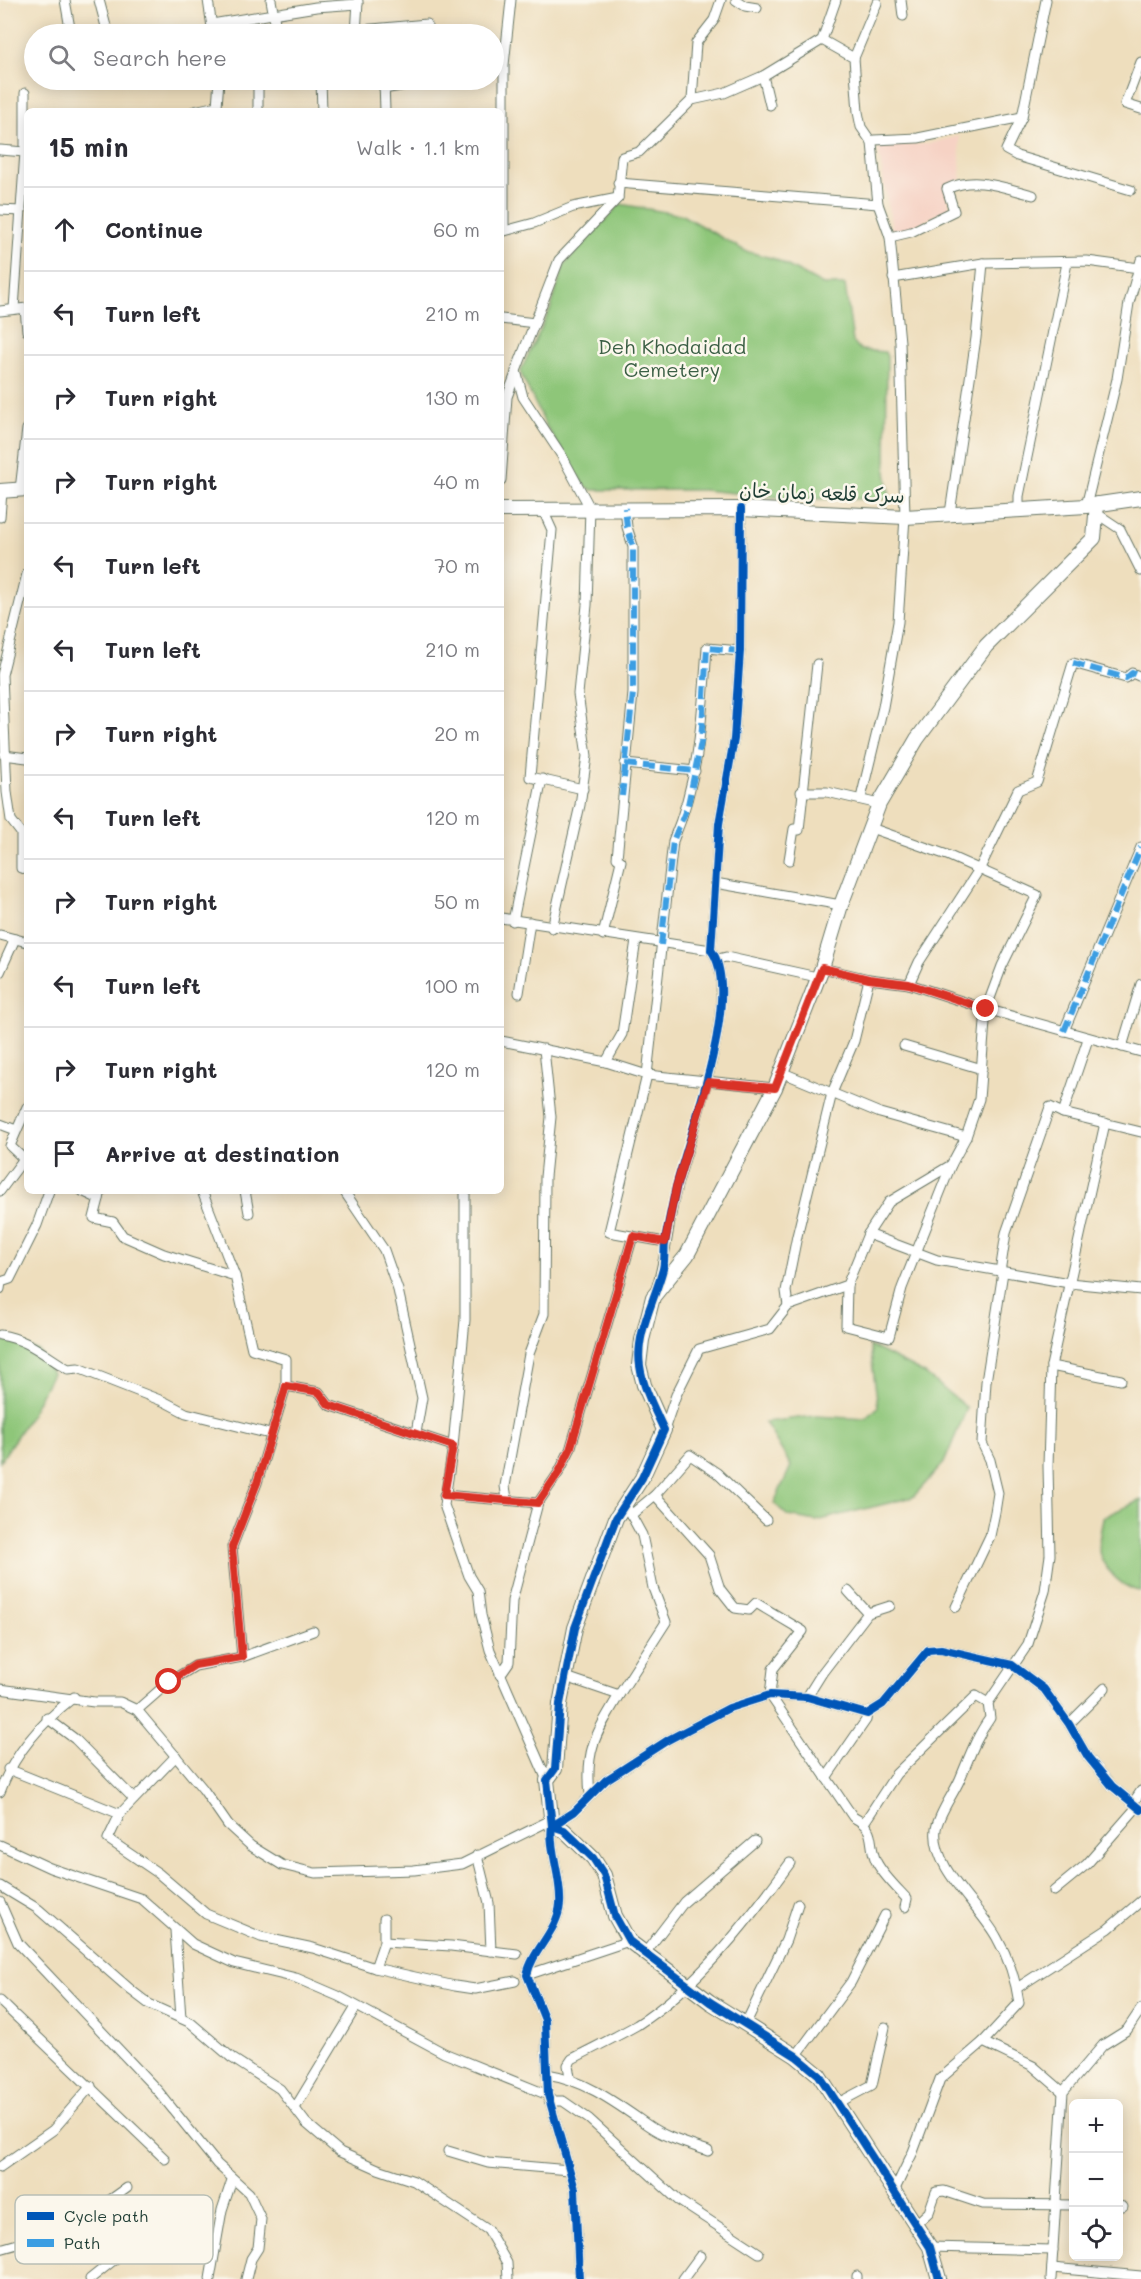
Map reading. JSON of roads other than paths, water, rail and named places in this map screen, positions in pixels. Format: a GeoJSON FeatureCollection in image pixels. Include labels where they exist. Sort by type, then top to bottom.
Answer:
{"type":"FeatureCollection","features":[{"type":"Feature","properties":{"kind":"street"},"geometry":{"type":"LineString","coordinates":[[65,0],[69,24]]}},
{"type":"Feature","properties":{"kind":"street"},"geometry":{"type":"LineString","coordinates":[[99,0],[105,24]]}},
{"type":"Feature","properties":{"kind":"street"},"geometry":{"type":"LineString","coordinates":[[208,0],[212,24],[358,2],[356,24]]}},
{"type":"Feature","properties":{"kind":"street"},"geometry":{"type":"LineString","coordinates":[[271,0],[275,24]]}},
{"type":"Feature","properties":{"kind":"street"},"geometry":{"type":"LineString","coordinates":[[504,65],[511,0]]}},
{"type":"Feature","properties":{"kind":"street"},"geometry":{"type":"LineString","coordinates":[[692,100],[696,43],[714,21],[721,0]]}},
{"type":"Feature","properties":{"kind":"street"},"geometry":{"type":"LineString","coordinates":[[736,0],[745,6],[757,8]]}},
{"type":"Feature","properties":{"kind":"street"},"geometry":{"type":"LineString","coordinates":[[504,415],[507,397],[516,371],[559,260],[618,198],[622,157],[639,152],[692,100],[724,93],[763,76],[822,40],[836,0]]}},
{"type":"Feature","properties":{"kind":"street"},"geometry":{"type":"LineString","coordinates":[[901,0],[903,16]]}},
{"type":"Feature","properties":{"kind":"street"},"geometry":{"type":"LineString","coordinates":[[1046,0],[1022,117],[1006,150],[1017,156],[1131,190]]}},
{"type":"Feature","properties":{"kind":"street"},"geometry":{"type":"LineString","coordinates":[[861,798],[883,707],[898,622],[904,517],[900,342],[892,278],[890,237],[878,204],[872,143],[861,127],[854,58],[877,3]]}},
{"type":"Feature","properties":{"kind":"street"},"geometry":{"type":"LineString","coordinates":[[822,40],[854,58]]}},
{"type":"Feature","properties":{"kind":"street"},"geometry":{"type":"LineString","coordinates":[[1141,62],[1125,104],[1141,109]]}},
{"type":"Feature","properties":{"kind":"street"},"geometry":{"type":"LineString","coordinates":[[763,76],[770,105]]}},
{"type":"Feature","properties":{"kind":"street"},"geometry":{"type":"LineString","coordinates":[[208,108],[217,106],[218,90]]}},
{"type":"Feature","properties":{"kind":"street"},"geometry":{"type":"LineString","coordinates":[[258,90],[258,108]]}},
{"type":"Feature","properties":{"kind":"street"},"geometry":{"type":"LineString","coordinates":[[321,90],[322,108]]}},
{"type":"Feature","properties":{"kind":"street"},"geometry":{"type":"LineString","coordinates":[[384,90],[385,108]]}},
{"type":"Feature","properties":{"kind":"street"},"geometry":{"type":"LineString","coordinates":[[503,108],[504,90]]}},
{"type":"Feature","properties":{"kind":"street"},"geometry":{"type":"LineString","coordinates":[[26,93],[26,108]]}},
{"type":"Feature","properties":{"kind":"street"},"geometry":{"type":"LineString","coordinates":[[872,143],[874,140],[918,138],[1022,117]]}},
{"type":"Feature","properties":{"kind":"street"},"geometry":{"type":"LineString","coordinates":[[0,150],[24,152]]}},
{"type":"Feature","properties":{"kind":"street"},"geometry":{"type":"LineString","coordinates":[[14,309],[24,167]]}},
{"type":"Feature","properties":{"kind":"street"},"geometry":{"type":"LineString","coordinates":[[890,237],[910,232],[954,211],[947,189],[953,187],[976,181],[1033,195]]}},
{"type":"Feature","properties":{"kind":"street"},"geometry":{"type":"LineString","coordinates":[[618,183],[878,204]]}},
{"type":"Feature","properties":{"kind":"street"},"geometry":{"type":"LineString","coordinates":[[504,232],[534,224],[573,207],[618,198]]}},
{"type":"Feature","properties":{"kind":"street"},"geometry":{"type":"LineString","coordinates":[[0,210],[21,211]]}},
{"type":"Feature","properties":{"kind":"street"},"geometry":{"type":"LineString","coordinates":[[653,1297],[687,1256],[775,1088],[879,804],[917,739],[986,646],[1094,537],[1093,508],[1129,303],[1140,264],[1087,261],[983,263],[892,278]]}},
{"type":"Feature","properties":{"kind":"street"},"geometry":{"type":"LineString","coordinates":[[951,513],[976,338],[983,263]]}},
{"type":"Feature","properties":{"kind":"street"},"geometry":{"type":"LineString","coordinates":[[1019,510],[1021,485],[1067,263]]}},
{"type":"Feature","properties":{"kind":"street"},"geometry":{"type":"LineString","coordinates":[[0,311],[24,308]]}},
{"type":"Feature","properties":{"kind":"street"},"geometry":{"type":"LineString","coordinates":[[504,319],[535,324]]}},
{"type":"Feature","properties":{"kind":"street"},"geometry":{"type":"LineString","coordinates":[[516,371],[523,397],[562,456],[590,508],[587,605],[578,694],[587,756],[583,789],[552,928]]}},
{"type":"Feature","properties":{"kind":"street"},"geometry":{"type":"LineString","coordinates":[[0,517],[1,492],[23,490],[24,475]]}},
{"type":"Feature","properties":{"kind":"street","name":"سرک قلعه زمان خان"},"geometry":{"type":"LineString","coordinates":[[504,510],[741,509],[904,517],[1093,508],[1141,498]]}},
{"type":"Feature","properties":{"kind":"street"},"geometry":{"type":"LineString","coordinates":[[542,508],[552,530],[529,765],[530,777],[583,789]]}},
{"type":"Feature","properties":{"kind":"street"},"geometry":{"type":"LineString","coordinates":[[603,935],[621,861],[616,858],[633,693],[633,546],[625,508]]}},
{"type":"Feature","properties":{"kind":"street"},"geometry":{"type":"LineString","coordinates":[[1093,508],[1120,529],[1141,572]]}},
{"type":"Feature","properties":{"kind":"street"},"geometry":{"type":"LineString","coordinates":[[664,1430],[644,1385],[639,1365],[642,1340],[663,1268],[665,1242],[676,1187],[708,1082],[722,982],[718,959],[711,950],[719,824],[734,739],[740,651],[741,509]]}},
{"type":"Feature","properties":{"kind":"street"},"geometry":{"type":"LineString","coordinates":[[24,588],[17,622],[1,675],[3,791],[11,820],[24,833],[21,867],[24,868]]}},
{"type":"Feature","properties":{"kind":"street"},"geometry":{"type":"LineString","coordinates":[[17,622],[24,624]]}},
{"type":"Feature","properties":{"kind":"street"},"geometry":{"type":"LineString","coordinates":[[665,1242],[609,1232],[647,1075],[660,976],[661,945],[673,841],[688,805],[701,742],[707,648],[740,651]]}},
{"type":"Feature","properties":{"kind":"street"},"geometry":{"type":"LineString","coordinates":[[909,984],[919,962],[980,868],[1018,790],[1036,782],[1073,663],[1126,678],[1132,673],[1141,677]]}},
{"type":"Feature","properties":{"kind":"street"},"geometry":{"type":"LineString","coordinates":[[789,860],[794,829],[799,830],[801,792],[817,664]]}},
{"type":"Feature","properties":{"kind":"street"},"geometry":{"type":"LineString","coordinates":[[4,755],[24,758]]}},
{"type":"Feature","properties":{"kind":"street"},"geometry":{"type":"LineString","coordinates":[[625,764],[695,771]]}},
{"type":"Feature","properties":{"kind":"street"},"geometry":{"type":"LineString","coordinates":[[513,921],[542,779]]}},
{"type":"Feature","properties":{"kind":"street"},"geometry":{"type":"LineString","coordinates":[[801,792],[827,792],[879,804]]}},
{"type":"Feature","properties":{"kind":"street"},"geometry":{"type":"LineString","coordinates":[[871,828],[980,868],[1037,894],[1002,966],[986,1009],[980,1099],[902,1288],[889,1338],[846,1326],[847,1285],[868,1234],[889,1203],[951,1165]]}},
{"type":"Feature","properties":{"kind":"street"},"geometry":{"type":"LineString","coordinates":[[1064,1030],[1141,847]]}},
{"type":"Feature","properties":{"kind":"street"},"geometry":{"type":"LineString","coordinates":[[715,883],[841,905]]}},
{"type":"Feature","properties":{"kind":"street"},"geometry":{"type":"LineString","coordinates":[[504,919],[661,945],[711,950]]}},
{"type":"Feature","properties":{"kind":"street"},"geometry":{"type":"LineString","coordinates":[[519,993],[530,922]]}},
{"type":"Feature","properties":{"kind":"street"},"geometry":{"type":"LineString","coordinates":[[0,935],[24,941]]}},
{"type":"Feature","properties":{"kind":"street"},"geometry":{"type":"LineString","coordinates":[[0,972],[15,939]]}},
{"type":"Feature","properties":{"kind":"street"},"geometry":{"type":"LineString","coordinates":[[606,1062],[622,1034],[636,940]]}},
{"type":"Feature","properties":{"kind":"street"},"geometry":{"type":"LineString","coordinates":[[718,959],[726,957],[909,984],[1088,1039],[1141,1052]]}},
{"type":"Feature","properties":{"kind":"street"},"geometry":{"type":"LineString","coordinates":[[788,1305],[786,1291],[797,1236],[832,1093],[854,1041],[869,979]]}},
{"type":"Feature","properties":{"kind":"street"},"geometry":{"type":"LineString","coordinates":[[1122,1047],[1141,984]]}},
{"type":"Feature","properties":{"kind":"street"},"geometry":{"type":"LineString","coordinates":[[1063,1113],[1088,1039]]}},
{"type":"Feature","properties":{"kind":"street"},"geometry":{"type":"LineString","coordinates":[[504,1042],[606,1062],[647,1075],[775,1088]]}},
{"type":"Feature","properties":{"kind":"street"},"geometry":{"type":"LineString","coordinates":[[904,1046],[982,1069]]}},
{"type":"Feature","properties":{"kind":"street"},"geometry":{"type":"LineString","coordinates":[[507,1499],[505,1486],[529,1354],[544,1314],[545,1177],[550,1117],[544,1049]]}},
{"type":"Feature","properties":{"kind":"street"},"geometry":{"type":"LineString","coordinates":[[781,1072],[880,1113],[966,1137]]}},
{"type":"Feature","properties":{"kind":"street"},"geometry":{"type":"LineString","coordinates":[[956,1607],[990,1536],[998,1493],[990,1460],[982,1443],[986,1382],[1006,1233],[1050,1107],[1063,1113],[1141,1132]]}},
{"type":"Feature","properties":{"kind":"street"},"geometry":{"type":"LineString","coordinates":[[24,1113],[9,1146],[24,1160]]}},
{"type":"Feature","properties":{"kind":"street"},"geometry":{"type":"LineString","coordinates":[[895,2189],[913,2152],[940,2079],[983,2042],[1019,2003],[1017,1988],[998,1939],[976,1905],[951,1879],[938,1848],[936,1828],[978,1735],[990,1718],[988,1703],[1028,1644],[1045,1591],[1050,1554],[1048,1466],[1051,1366],[1105,1123]]}},
{"type":"Feature","properties":{"kind":"street"},"geometry":{"type":"LineString","coordinates":[[0,1124],[16,1130]]}},
{"type":"Feature","properties":{"kind":"street"},"geometry":{"type":"LineString","coordinates":[[0,1191],[24,1162]]}},
{"type":"Feature","properties":{"kind":"street"},"geometry":{"type":"LineString","coordinates":[[0,1289],[1,1282],[10,1279],[37,1225],[48,1194]]}},
{"type":"Feature","properties":{"kind":"street"},"geometry":{"type":"LineString","coordinates":[[203,1194],[235,1276],[252,1349],[286,1359],[286,1386],[257,1483],[232,1547],[242,1657]]}},
{"type":"Feature","properties":{"kind":"street"},"geometry":{"type":"LineString","coordinates":[[246,1194],[249,1213]]}},
{"type":"Feature","properties":{"kind":"street"},"geometry":{"type":"LineString","coordinates":[[346,1194],[384,1250],[399,1290],[422,1398],[416,1433]]}},
{"type":"Feature","properties":{"kind":"street"},"geometry":{"type":"LineString","coordinates":[[465,1194],[465,1320],[453,1446],[444,1505],[468,1576],[477,1591],[480,1615],[500,1675],[547,1780],[553,1822],[550,1836],[557,1861],[560,1905],[527,1976],[545,2020],[549,2098],[575,2189],[579,2229],[579,2279]]}},
{"type":"Feature","properties":{"kind":"street"},"geometry":{"type":"LineString","coordinates":[[100,1195],[94,1218],[113,1222],[123,1236],[172,1257],[235,1276]]}},
{"type":"Feature","properties":{"kind":"street"},"geometry":{"type":"LineString","coordinates":[[868,1234],[937,1260],[1069,1283],[1141,1290]]}},
{"type":"Feature","properties":{"kind":"street"},"geometry":{"type":"LineString","coordinates":[[500,1675],[509,1662],[512,1601],[538,1503],[559,1472],[570,1450],[633,1236]]}},
{"type":"Feature","properties":{"kind":"street"},"geometry":{"type":"LineString","coordinates":[[628,1510],[664,1430],[676,1395],[699,1349],[770,1329],[788,1305],[847,1285]]}},
{"type":"Feature","properties":{"kind":"street"},"geometry":{"type":"LineString","coordinates":[[0,1335],[18,1338],[36,1346],[68,1370],[78,1368],[165,1402],[186,1413],[270,1434]]}},
{"type":"Feature","properties":{"kind":"street"},"geometry":{"type":"LineString","coordinates":[[1051,1366],[1121,1380]]}},
{"type":"Feature","properties":{"kind":"street"},"geometry":{"type":"LineString","coordinates":[[286,1386],[319,1392],[329,1405],[370,1421],[453,1446]]}},
{"type":"Feature","properties":{"kind":"street"},"geometry":{"type":"LineString","coordinates":[[547,1780],[555,1768],[560,1704],[575,1628],[616,1518],[654,1495],[690,1455],[717,1473],[766,1520]]}},
{"type":"Feature","properties":{"kind":"street"},"geometry":{"type":"LineString","coordinates":[[444,1495],[538,1503]]}},
{"type":"Feature","properties":{"kind":"street"},"geometry":{"type":"LineString","coordinates":[[654,1495],[710,1555],[720,1589],[735,1608],[748,1610],[756,1603],[803,1631],[773,1669],[770,1695],[853,1817],[864,1822],[871,1834],[876,1862],[907,1899],[905,1906]]}},
{"type":"Feature","properties":{"kind":"street"},"geometry":{"type":"LineString","coordinates":[[590,1795],[587,1772],[590,1751],[619,1695],[666,1622],[653,1588],[642,1535],[628,1510]]}},
{"type":"Feature","properties":{"kind":"street"},"geometry":{"type":"LineString","coordinates":[[848,1591],[868,1613]]}},
{"type":"Feature","properties":{"kind":"street"},"geometry":{"type":"LineString","coordinates":[[807,1697],[822,1673],[868,1613],[890,1606]]}},
{"type":"Feature","properties":{"kind":"street"},"geometry":{"type":"LineString","coordinates":[[137,1710],[169,1682],[195,1665],[242,1657],[313,1630]]}},
{"type":"Feature","properties":{"kind":"street"},"geometry":{"type":"LineString","coordinates":[[0,1689],[74,1697],[94,1702],[120,1702],[137,1710],[176,1756],[228,1825],[251,1846],[282,1865],[315,1873],[414,1870],[462,1864],[477,1855],[574,1812],[606,1780],[668,1740],[729,1708],[770,1695],[807,1697],[867,1714],[883,1704],[928,1650],[940,1649],[1012,1665],[1044,1689],[1070,1724],[1088,1757],[1112,1786],[1137,1807]]}},
{"type":"Feature","properties":{"kind":"street"},"geometry":{"type":"LineString","coordinates":[[566,1677],[619,1695]]}},
{"type":"Feature","properties":{"kind":"street"},"geometry":{"type":"LineString","coordinates":[[1070,1724],[1105,1688]]}},
{"type":"Feature","properties":{"kind":"street"},"geometry":{"type":"LineString","coordinates":[[864,1822],[896,1774],[937,1731],[976,1696],[988,1703]]}},
{"type":"Feature","properties":{"kind":"street"},"geometry":{"type":"LineString","coordinates":[[0,1792],[8,1769],[47,1718],[74,1697]]}},
{"type":"Feature","properties":{"kind":"street"},"geometry":{"type":"LineString","coordinates":[[826,1778],[866,1720],[867,1714]]}},
{"type":"Feature","properties":{"kind":"street"},"geometry":{"type":"LineString","coordinates":[[47,1718],[75,1739],[134,1799]]}},
{"type":"Feature","properties":{"kind":"street"},"geometry":{"type":"LineString","coordinates":[[176,1756],[120,1814],[108,1839],[158,1874],[206,1914],[261,1937],[314,1948],[375,1968],[475,1989],[515,1981]]}},
{"type":"Feature","properties":{"kind":"street"},"geometry":{"type":"LineString","coordinates":[[8,1769],[120,1814]]}},
{"type":"Feature","properties":{"kind":"street"},"geometry":{"type":"LineString","coordinates":[[1054,1891],[1087,1864],[1137,1807],[1141,1791]]}},
{"type":"Feature","properties":{"kind":"street"},"geometry":{"type":"LineString","coordinates":[[553,1822],[593,1858],[604,1875],[615,1916],[629,1941],[745,2025],[796,2056],[819,2075],[895,2189],[930,2247],[939,2279]]}},
{"type":"Feature","properties":{"kind":"street"},"geometry":{"type":"LineString","coordinates":[[645,1953],[684,1902],[755,1841]]}},
{"type":"Feature","properties":{"kind":"street"},"geometry":{"type":"LineString","coordinates":[[0,1845],[50,1868],[142,1899],[193,1944],[234,1963],[296,1978],[338,1995],[356,2007],[444,2053],[549,2098],[563,2101],[589,2119],[678,2200],[759,2253]]}},
{"type":"Feature","properties":{"kind":"street"},"geometry":{"type":"LineString","coordinates":[[477,1855],[489,1903],[491,1951]]}},
{"type":"Feature","properties":{"kind":"street"},"geometry":{"type":"LineString","coordinates":[[570,2077],[568,2066],[572,2059],[638,2024],[687,1984],[743,1924],[790,1863]]}},
{"type":"Feature","properties":{"kind":"street"},"geometry":{"type":"LineString","coordinates":[[0,1886],[38,1909],[149,2004],[191,2023],[232,2058],[280,2089],[306,2123],[340,2152],[378,2169],[414,2181],[488,2230],[507,2263],[508,2279]]}},
{"type":"Feature","properties":{"kind":"street"},"geometry":{"type":"LineString","coordinates":[[1017,1988],[1108,1929],[1141,1901]]}},
{"type":"Feature","properties":{"kind":"street"},"geometry":{"type":"LineString","coordinates":[[0,1902],[18,1943],[158,2091],[232,2180],[249,2193],[261,2219],[258,2248],[251,2259],[246,2279]]}},
{"type":"Feature","properties":{"kind":"street"},"geometry":{"type":"LineString","coordinates":[[745,2025],[786,1940],[798,1904]]}},
{"type":"Feature","properties":{"kind":"street"},"geometry":{"type":"LineString","coordinates":[[796,2056],[851,1982],[885,1915]]}},
{"type":"Feature","properties":{"kind":"street"},"geometry":{"type":"LineString","coordinates":[[375,1968],[384,1942],[384,1919]]}},
{"type":"Feature","properties":{"kind":"street"},"geometry":{"type":"LineString","coordinates":[[175,1930],[181,2018]]}},
{"type":"Feature","properties":{"kind":"street"},"geometry":{"type":"LineString","coordinates":[[527,1976],[629,1941]]}},
{"type":"Feature","properties":{"kind":"street"},"geometry":{"type":"LineString","coordinates":[[384,1942],[517,1954]]}},
{"type":"Feature","properties":{"kind":"street"},"geometry":{"type":"LineString","coordinates":[[0,2001],[165,2158]]}},
{"type":"Feature","properties":{"kind":"street"},"geometry":{"type":"LineString","coordinates":[[295,2109],[356,2007]]}},
{"type":"Feature","properties":{"kind":"street"},"geometry":{"type":"LineString","coordinates":[[1051,2279],[1063,2092],[1103,2045],[1127,2030],[1141,2009]]}},
{"type":"Feature","properties":{"kind":"street"},"geometry":{"type":"LineString","coordinates":[[838,2103],[872,2085],[885,2027]]}},
{"type":"Feature","properties":{"kind":"street"},"geometry":{"type":"LineString","coordinates":[[983,2042],[1033,2066],[1063,2092]]}},
{"type":"Feature","properties":{"kind":"street"},"geometry":{"type":"LineString","coordinates":[[547,2074],[570,2077],[629,2110],[650,2127],[708,2151]]}},
{"type":"Feature","properties":{"kind":"street"},"geometry":{"type":"LineString","coordinates":[[0,2167],[53,2130],[91,2086]]}},
{"type":"Feature","properties":{"kind":"street"},"geometry":{"type":"LineString","coordinates":[[448,2151],[488,2163],[569,2170]]}},
{"type":"Feature","properties":{"kind":"street"},"geometry":{"type":"LineString","coordinates":[[213,2262],[222,2210],[232,2180]]}},
{"type":"Feature","properties":{"kind":"street"},"geometry":{"type":"LineString","coordinates":[[118,2195],[127,2188]]}},
{"type":"Feature","properties":{"kind":"street"},"geometry":{"type":"LineString","coordinates":[[916,2224],[928,2212],[936,2192],[944,2191],[983,2204],[1069,2205]]}},
{"type":"Feature","properties":{"kind":"street"},"geometry":{"type":"LineString","coordinates":[[0,2249],[15,2245]]}},
{"type":"Feature","properties":{"kind":"street"},"geometry":{"type":"LineString","coordinates":[[930,2247],[1053,2250]]}},
{"type":"Feature","properties":{"kind":"street"},"geometry":{"type":"LineString","coordinates":[[683,2279],[700,2256]]}},
{"type":"Feature","properties":{"kind":"street"},"geometry":{"type":"LineString","coordinates":[[90,2279],[109,2264]]}},
{"type":"Feature","properties":{"kind":"street"},"geometry":{"type":"LineString","coordinates":[[210,2279],[213,2264]]}},
{"type":"Feature","properties":{"kind":"street"},"geometry":{"type":"LineString","coordinates":[[1052,2268],[1141,2276]]}},
{"type":"Feature","properties":{"kind":"park label","name":"Deh Khodaidad Cemetery"},"geometry":{"type":"Point","coordinates":[672,358]}}]}
